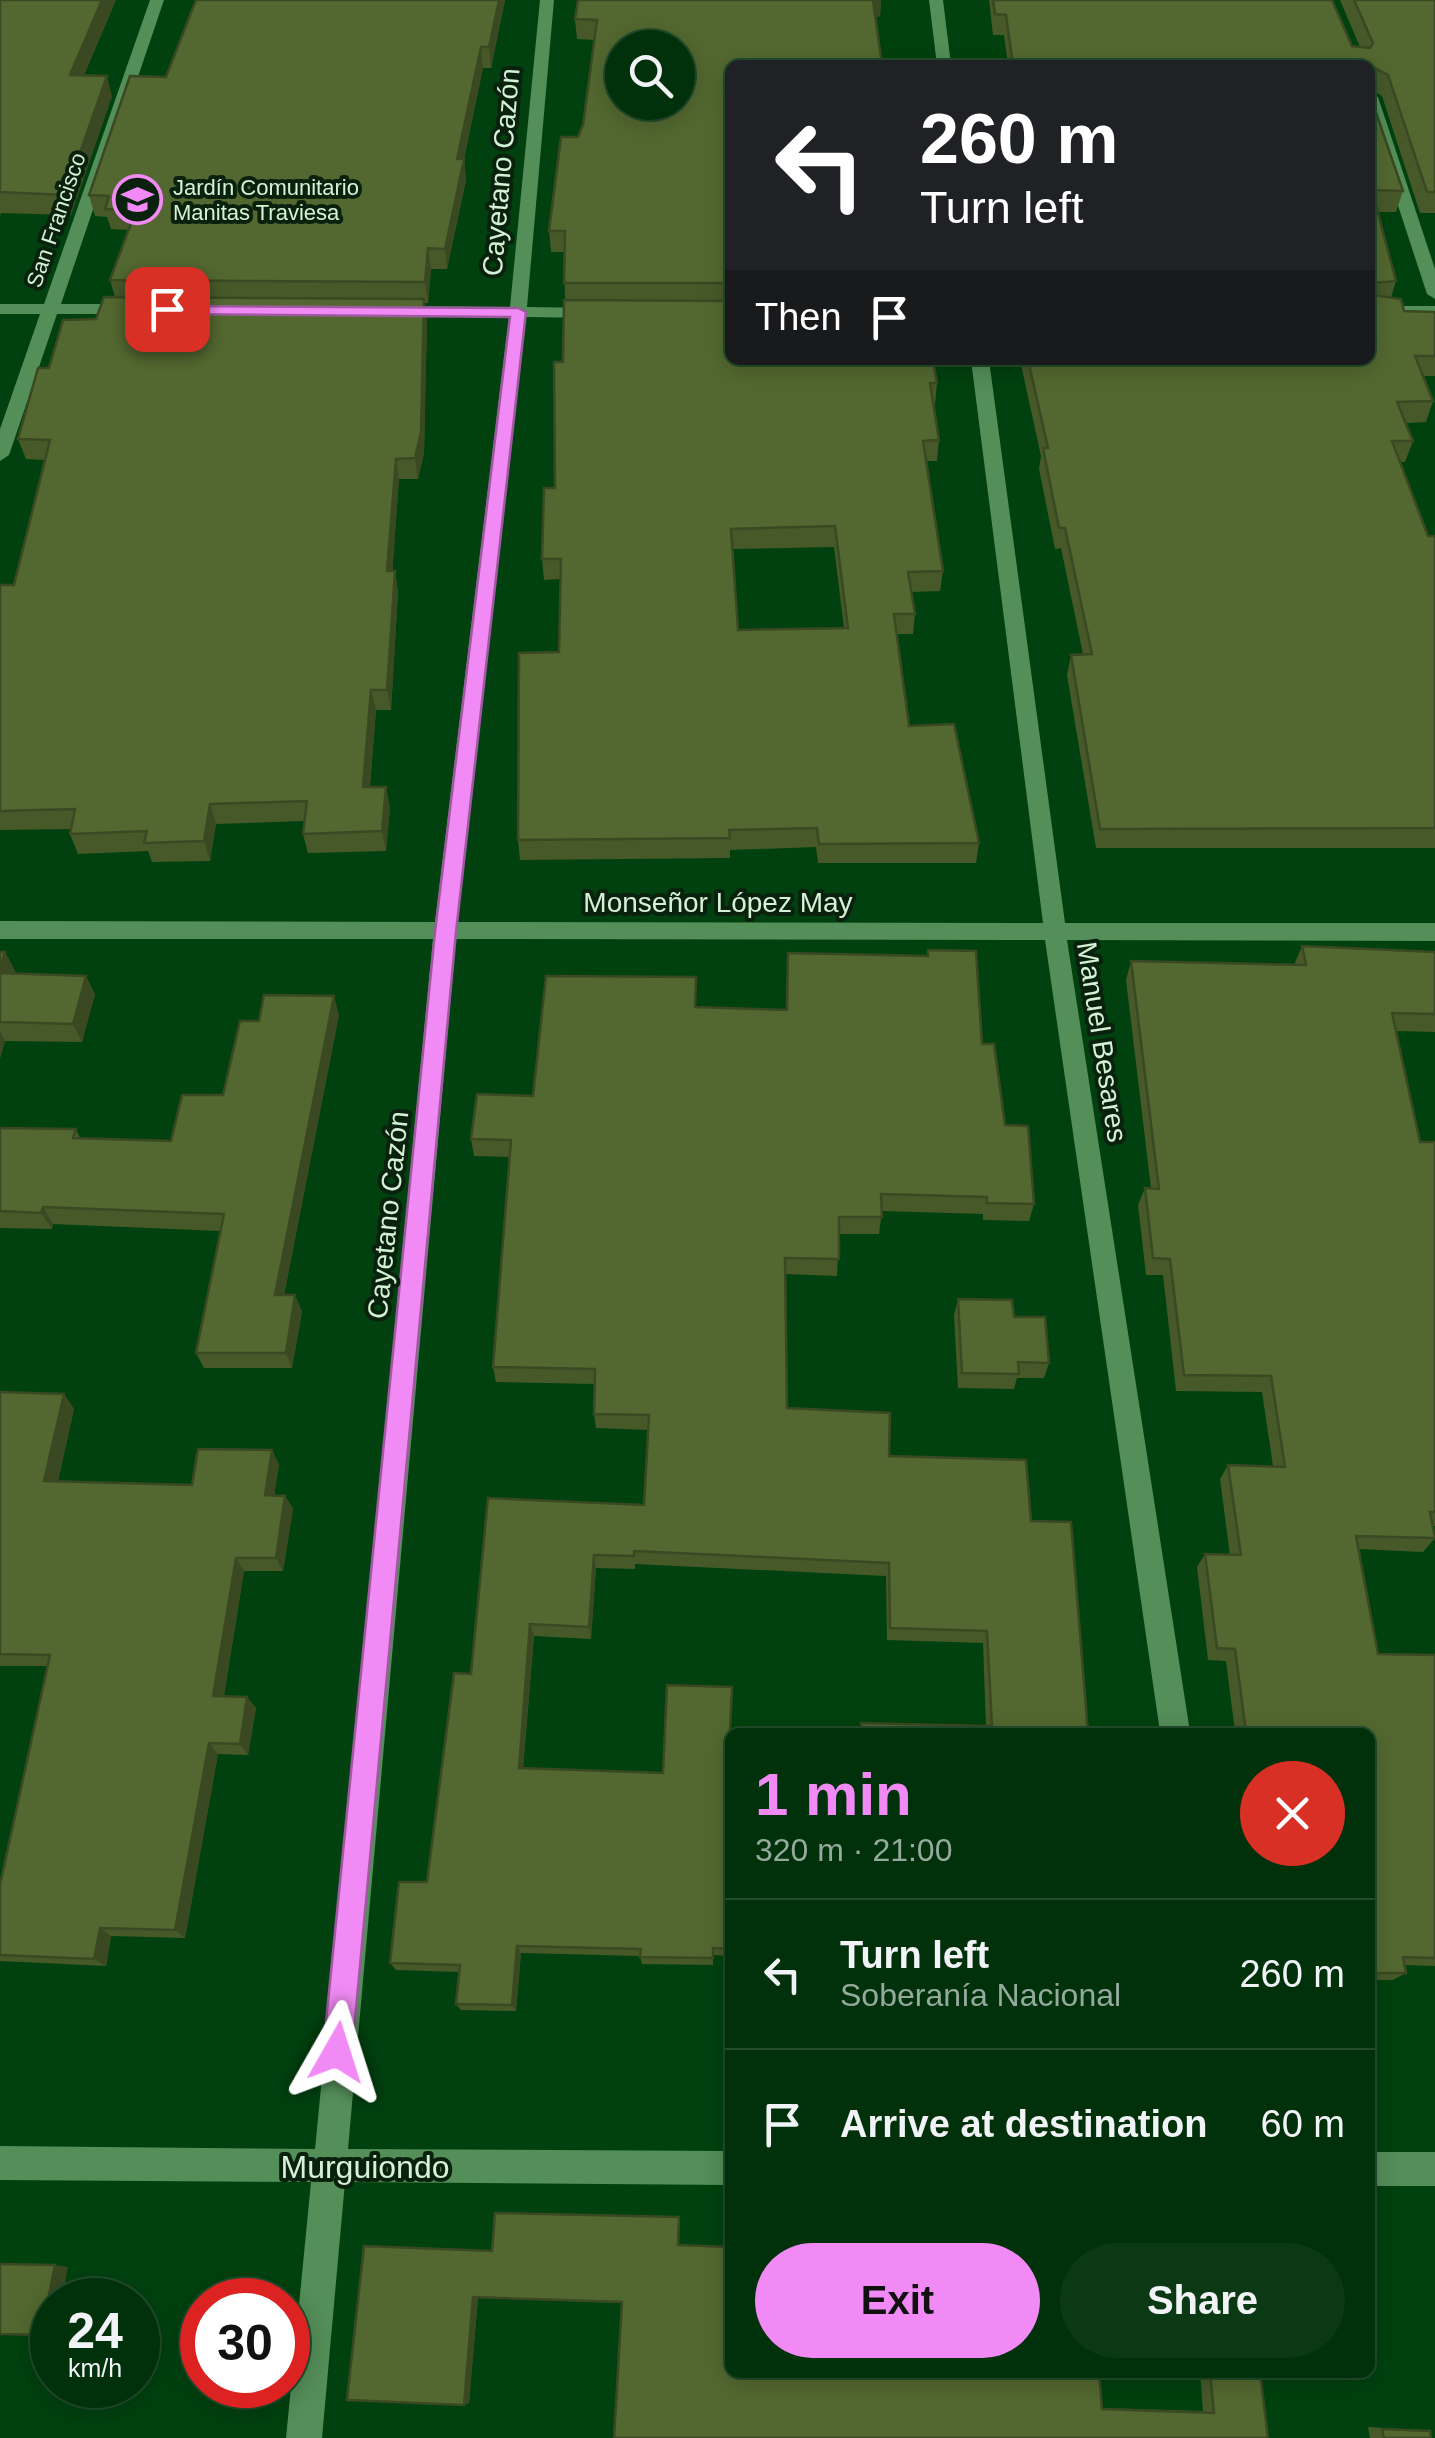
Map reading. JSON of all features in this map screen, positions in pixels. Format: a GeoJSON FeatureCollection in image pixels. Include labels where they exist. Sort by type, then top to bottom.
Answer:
{"type":"FeatureCollection","features":[{"type":"Feature","properties":{"kind":"street","name":"San Francisco"},"geometry":{"type":"LineString","coordinates":[[0,454],[157,0]]}},
{"type":"Feature","properties":{"kind":"street","name":"Cayetano Cazón"},"geometry":{"type":"LineString","coordinates":[[304,2438],[326,2167],[446,932],[518,312],[547,0]]}},
{"type":"Feature","properties":{"kind":"street"},"geometry":{"type":"LineString","coordinates":[[936,0],[943,60]]}},
{"type":"Feature","properties":{"kind":"street"},"geometry":{"type":"LineString","coordinates":[[1375,112],[1435,294]]}},
{"type":"Feature","properties":{"kind":"street"},"geometry":{"type":"LineString","coordinates":[[0,309],[148,309]]}},
{"type":"Feature","properties":{"kind":"street"},"geometry":{"type":"LineString","coordinates":[[382,311],[614,312]]}},
{"type":"Feature","properties":{"kind":"street"},"geometry":{"type":"LineString","coordinates":[[1375,311],[1435,311]]}},
{"type":"Feature","properties":{"kind":"street","name":"Manuel Besares"},"geometry":{"type":"LineString","coordinates":[[981,365],[1056,932],[1174,1728]]}},
{"type":"Feature","properties":{"kind":"street","name":"Monseñor López May"},"geometry":{"type":"LineString","coordinates":[[0,930],[1435,932]]}},
{"type":"Feature","properties":{"kind":"street","name":"Murguiondo"},"geometry":{"type":"LineString","coordinates":[[0,2163],[725,2168]]}},
{"type":"Feature","properties":{"kind":"street"},"geometry":{"type":"LineString","coordinates":[[1375,2169],[1435,2169]]}},
{"type":"Feature","properties":{"kind":"building"},"geometry":{"type":"Polygon","coordinates":[[[0,0],[102,0],[70,75],[107,76],[65,195],[0,192],[0,0]]]}},
{"type":"Feature","properties":{"kind":"building"},"geometry":{"type":"Polygon","coordinates":[[[196,0],[499,0],[489,47],[481,47],[457,159],[464,159],[445,249],[428,248],[425,282],[110,280],[136,210],[105,209],[109,196],[89,195],[130,76],[166,77],[196,0]]]}},
{"type":"Feature","properties":{"kind":"building"},"geometry":{"type":"Polygon","coordinates":[[[578,0],[873,0],[881,60],[725,60],[725,283],[564,283],[565,231],[549,231],[561,137],[578,137],[583,125],[597,20],[575,19],[578,0]]]}},
{"type":"Feature","properties":{"kind":"building"},"geometry":{"type":"Polygon","coordinates":[[[993,0],[1332,0],[1352,46],[1370,48],[1373,43],[1354,0],[1435,0],[1435,192],[1427,192],[1388,75],[1375,68],[1375,60],[1012,60],[1006,15],[995,14],[993,0]]]}},
{"type":"Feature","properties":{"kind":"building"},"geometry":{"type":"Polygon","coordinates":[[[1375,110],[1403,191],[1375,190],[1375,110]]]}},
{"type":"Feature","properties":{"kind":"building"},"geometry":{"type":"Polygon","coordinates":[[[1375,201],[1396,281],[1375,283],[1375,201]]]}},
{"type":"Feature","properties":{"kind":"building"},"geometry":{"type":"Polygon","coordinates":[[[1375,295],[1401,299],[1404,311],[1435,312],[1435,356],[1415,356],[1433,401],[1397,402],[1413,441],[1392,441],[1428,536],[1435,536],[1435,828],[1100,829],[1071,655],[1092,654],[1065,528],[1059,528],[1043,448],[1048,448],[1029,365],[1375,365],[1375,295]]]}},
{"type":"Feature","properties":{"kind":"building"},"geometry":{"type":"Polygon","coordinates":[[[104,297],[424,299],[421,432],[415,458],[396,459],[387,571],[395,571],[387,690],[371,690],[363,787],[386,787],[382,831],[303,834],[307,801],[210,804],[204,841],[144,843],[147,831],[70,834],[75,809],[0,811],[0,585],[14,585],[50,440],[18,439],[38,368],[49,368],[63,320],[96,319],[104,297]]]}},
{"type":"Feature","properties":{"kind":"building"},"geometry":{"type":"Polygon","coordinates":[[[564,300],[725,301],[725,365],[934,365],[937,383],[930,383],[939,440],[923,441],[943,571],[908,572],[915,614],[894,614],[909,726],[954,724],[979,843],[819,844],[817,828],[729,830],[730,838],[518,840],[519,653],[559,652],[561,559],[542,559],[544,488],[555,488],[554,362],[563,362],[564,300]],[[835,526],[731,529],[738,630],[848,628],[835,526]]]}},
{"type":"Feature","properties":{"kind":"building"},"geometry":{"type":"Polygon","coordinates":[[[1302,946],[1435,952],[1435,1014],[1392,1013],[1420,1142],[1435,1142],[1435,1512],[1430,1512],[1435,1538],[1356,1536],[1378,1654],[1435,1655],[1435,1958],[1403,1957],[1406,1973],[1375,1973],[1375,1728],[1245,1728],[1235,1649],[1217,1648],[1205,1554],[1241,1555],[1228,1465],[1285,1467],[1271,1376],[1184,1375],[1170,1259],[1153,1258],[1145,1188],[1159,1189],[1131,961],[1306,965],[1302,946]]]}},
{"type":"Feature","properties":{"kind":"building"},"geometry":{"type":"Polygon","coordinates":[[[928,950],[976,951],[982,1044],[994,1044],[1005,1125],[1028,1126],[1034,1204],[987,1203],[987,1197],[881,1194],[882,1217],[839,1217],[839,1259],[785,1258],[787,1408],[890,1413],[889,1456],[1026,1460],[1031,1521],[1071,1522],[1088,1728],[862,1728],[861,1723],[992,1726],[987,1631],[890,1628],[889,1563],[634,1551],[634,1556],[594,1555],[589,1627],[530,1624],[519,1768],[663,1773],[667,1685],[732,1687],[730,1728],[725,1728],[725,1949],[713,1948],[713,1958],[640,1957],[641,1949],[517,1946],[512,2005],[456,2004],[460,1965],[390,1963],[399,1882],[427,1882],[454,1673],[471,1674],[488,1498],[644,1505],[649,1415],[594,1414],[595,1369],[493,1367],[511,1140],[471,1139],[477,1094],[533,1096],[546,976],[696,977],[695,1007],[787,1010],[788,953],[928,956],[928,950]]]}},
{"type":"Feature","properties":{"kind":"building"},"geometry":{"type":"Polygon","coordinates":[[[0,973],[86,976],[73,1024],[0,1022],[0,973]]]}},
{"type":"Feature","properties":{"kind":"building"},"geometry":{"type":"Polygon","coordinates":[[[264,995],[334,996],[275,1295],[295,1295],[286,1353],[196,1353],[224,1214],[43,1207],[41,1213],[0,1211],[0,1128],[76,1129],[73,1138],[171,1141],[182,1095],[223,1095],[240,1021],[259,1021],[264,995]]]}},
{"type":"Feature","properties":{"kind":"building"},"geometry":{"type":"Polygon","coordinates":[[[958,1299],[1012,1300],[1014,1317],[1045,1317],[1049,1363],[1018,1362],[1019,1374],[962,1373],[958,1299]]]}},
{"type":"Feature","properties":{"kind":"building"},"geometry":{"type":"Polygon","coordinates":[[[0,1392],[64,1394],[44,1481],[192,1485],[198,1449],[272,1450],[265,1495],[285,1496],[276,1558],[236,1558],[213,1696],[247,1697],[240,1744],[209,1743],[175,1930],[100,1928],[94,1959],[0,1955],[0,1885],[50,1655],[0,1654],[0,1392]]]}},
{"type":"Feature","properties":{"kind":"building"},"geometry":{"type":"Polygon","coordinates":[[[495,2213],[679,2217],[678,2245],[725,2247],[725,2378],[1099,2378],[1102,2409],[1214,2413],[1211,2378],[1261,2378],[1268,2438],[614,2438],[622,2302],[473,2297],[464,2405],[347,2400],[364,2246],[492,2251],[495,2213]]]}},
{"type":"Feature","properties":{"kind":"building"},"geometry":{"type":"Polygon","coordinates":[[[0,2264],[55,2265],[52,2278],[30,2278],[30,2335],[0,2334],[0,2264]]]}},
{"type":"Feature","properties":{"kind":"building"},"geometry":{"type":"Polygon","coordinates":[[[1382,2429],[1430,2431],[1431,2438],[1384,2438],[1382,2429]]]}},
{"type":"Feature","properties":{"kind":"place","name":"Jardín Comunitario Manitas Traviesa"},"geometry":{"type":"Point","coordinates":[138,200]}},
{"type":"Feature","properties":{"kind":"route"},"geometry":{"type":"LineString","coordinates":[[167,309],[518,312],[446,932],[337,2052]]}}]}
